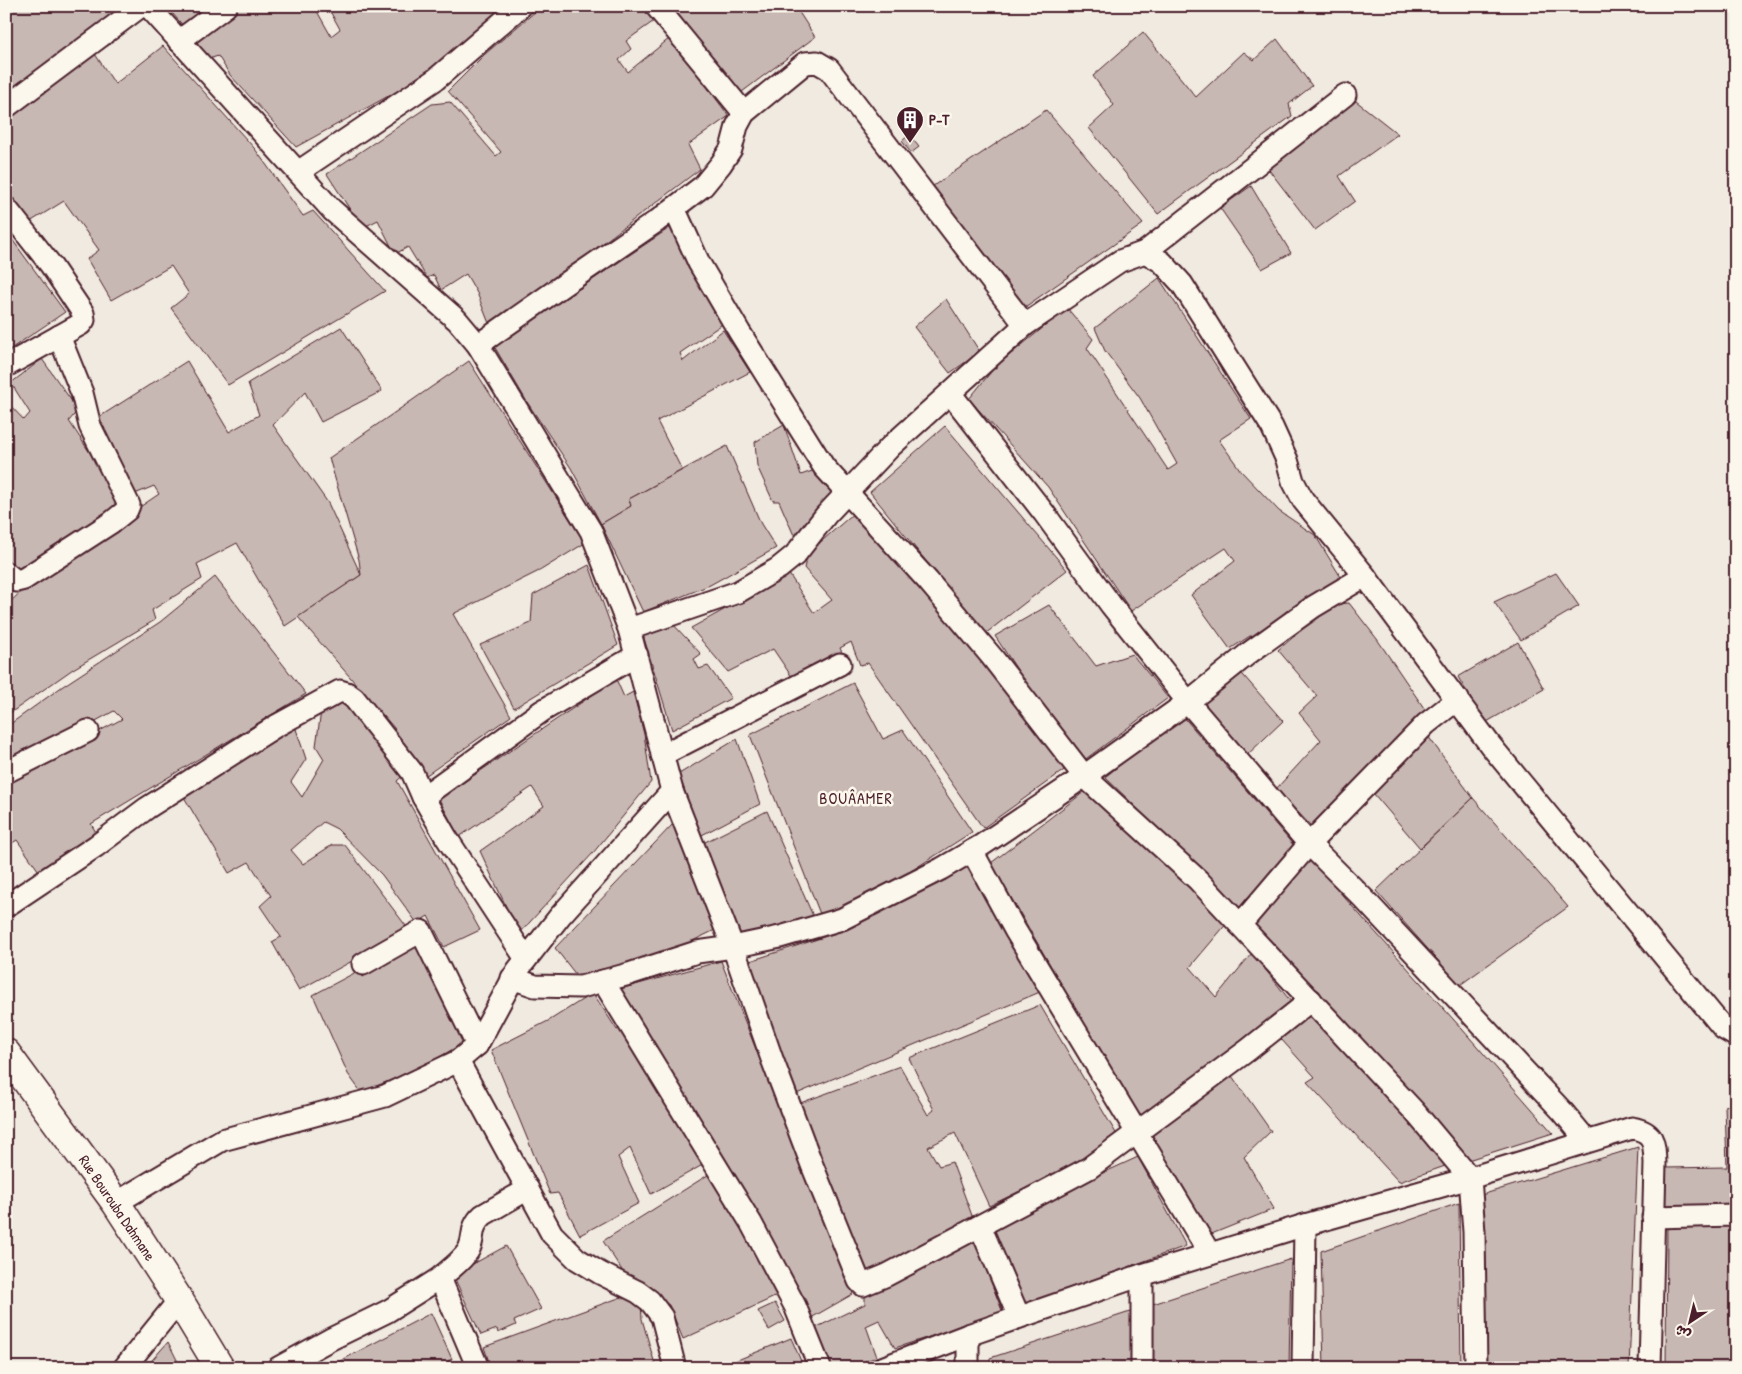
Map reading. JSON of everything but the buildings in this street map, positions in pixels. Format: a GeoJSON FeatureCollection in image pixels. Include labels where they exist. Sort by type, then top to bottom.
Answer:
{"type":"FeatureCollection","features":[{"type":"Feature","properties":{"kind":"street"},"geometry":{"type":"LineString","coordinates":[[6,107],[141,6]]}},
{"type":"Feature","properties":{"kind":"street"},"geometry":{"type":"LineString","coordinates":[[148,6],[332,210],[457,320],[478,345],[591,531],[629,629],[672,791],[733,948],[812,1165],[859,1281],[863,1285],[887,1275],[1089,1168],[1248,1050],[1311,1000]]}},
{"type":"Feature","properties":{"kind":"street"},"geometry":{"type":"LineString","coordinates":[[179,41],[226,6]]}},
{"type":"Feature","properties":{"kind":"street"},"geometry":{"type":"LineString","coordinates":[[298,172],[436,79],[521,6]]}},
{"type":"Feature","properties":{"kind":"street"},"geometry":{"type":"LineString","coordinates":[[656,6],[744,113]]}},
{"type":"Feature","properties":{"kind":"street"},"geometry":{"type":"LineString","coordinates":[[478,345],[703,186],[721,164],[730,149],[737,126],[744,113],[805,63],[817,62],[828,69],[1025,325]]}},
{"type":"Feature","properties":{"kind":"street"},"geometry":{"type":"LineString","coordinates":[[629,629],[738,592],[779,568],[795,555],[826,515],[890,447],[1025,325],[1120,261],[1145,252],[1345,95]]}},
{"type":"Feature","properties":{"kind":"street"},"geometry":{"type":"LineString","coordinates":[[6,208],[50,264],[83,313],[84,320],[82,324],[6,366]]}},
{"type":"Feature","properties":{"kind":"street"},"geometry":{"type":"LineString","coordinates":[[674,208],[699,263],[740,333],[824,467],[928,581],[986,649],[1084,776],[1198,880],[1414,1111],[1470,1178],[1474,1232],[1476,1368]]}},
{"type":"Feature","properties":{"kind":"street"},"geometry":{"type":"LineString","coordinates":[[1145,252],[1162,262],[1182,284],[1272,427],[1303,500],[1365,576],[1503,761],[1724,1029],[1736,1036]]}},
{"type":"Feature","properties":{"kind":"street"},"geometry":{"type":"LineString","coordinates":[[6,573],[16,581],[24,579],[112,522],[127,510],[129,505],[90,426],[82,393],[59,336]]}},
{"type":"Feature","properties":{"kind":"street"},"geometry":{"type":"LineString","coordinates":[[950,393],[1038,506],[1111,606],[1188,702],[1309,844],[1364,899],[1563,1112],[1587,1141]]}},
{"type":"Feature","properties":{"kind":"street"},"geometry":{"type":"LineString","coordinates":[[512,978],[535,986],[582,987],[697,952],[733,948],[842,920],[972,851],[1084,776],[1188,702],[1249,653],[1312,607],[1365,576]]}},
{"type":"Feature","properties":{"kind":"street"},"geometry":{"type":"LineString","coordinates":[[423,796],[542,711],[637,656]]}},
{"type":"Feature","properties":{"kind":"street"},"geometry":{"type":"LineString","coordinates":[[662,755],[840,664]]}},
{"type":"Feature","properties":{"kind":"street"},"geometry":{"type":"LineString","coordinates":[[6,906],[96,846],[147,808],[276,726],[340,691],[354,698],[412,772],[446,837],[526,959]]}},
{"type":"Feature","properties":{"kind":"street"},"geometry":{"type":"LineString","coordinates":[[1240,925],[1309,844],[1426,724],[1458,699]]}},
{"type":"Feature","properties":{"kind":"street"},"geometry":{"type":"LineString","coordinates":[[6,772],[88,731]]}},
{"type":"Feature","properties":{"kind":"street"},"geometry":{"type":"LineString","coordinates":[[116,1203],[222,1140],[385,1096],[458,1061],[477,1045],[512,978],[560,916],[672,791]]}},
{"type":"Feature","properties":{"kind":"street"},"geometry":{"type":"LineString","coordinates":[[972,851],[1015,930],[1210,1254]]}},
{"type":"Feature","properties":{"kind":"street"},"geometry":{"type":"LineString","coordinates":[[363,964],[421,932],[477,1045]]}},
{"type":"Feature","properties":{"kind":"street"},"geometry":{"type":"LineString","coordinates":[[603,981],[751,1223],[795,1306],[820,1368]]}},
{"type":"Feature","properties":{"kind":"street","name":"Rue Bourouba Dahmane"},"geometry":{"type":"LineString","coordinates":[[6,1053],[116,1203],[179,1300],[220,1368]]}},
{"type":"Feature","properties":{"kind":"street"},"geometry":{"type":"LineString","coordinates":[[458,1061],[552,1234],[577,1259],[638,1292],[650,1301],[662,1317],[675,1368]]}},
{"type":"Feature","properties":{"kind":"street"},"geometry":{"type":"LineString","coordinates":[[882,1368],[968,1335],[1142,1275],[1632,1128],[1649,1134],[1654,1143],[1650,1368]]}},
{"type":"Feature","properties":{"kind":"street"},"geometry":{"type":"LineString","coordinates":[[278,1368],[388,1311],[440,1278],[470,1249],[473,1228],[477,1221],[483,1215],[528,1189]]}},
{"type":"Feature","properties":{"kind":"street"},"geometry":{"type":"LineString","coordinates":[[1653,1217],[1736,1215]]}},
{"type":"Feature","properties":{"kind":"street"},"geometry":{"type":"LineString","coordinates":[[1303,1368],[1305,1225]]}},
{"type":"Feature","properties":{"kind":"street"},"geometry":{"type":"LineString","coordinates":[[980,1226],[1020,1317]]}},
{"type":"Feature","properties":{"kind":"street"},"geometry":{"type":"LineString","coordinates":[[1142,1275],[1142,1368]]}},
{"type":"Feature","properties":{"kind":"street"},"geometry":{"type":"LineString","coordinates":[[440,1278],[478,1368]]}},
{"type":"Feature","properties":{"kind":"street"},"geometry":{"type":"LineString","coordinates":[[124,1368],[179,1300]]}},
{"type":"Feature","properties":{"kind":"street"},"geometry":{"type":"LineString","coordinates":[[968,1335],[968,1368]]}},
{"type":"Feature","properties":{"kind":"place","name":"P-T"},"geometry":{"type":"Point","coordinates":[910,144]}},
{"type":"Feature","properties":{"kind":"district","name":"BOUÂAMER"},"geometry":{"type":"Point","coordinates":[856,798]}}]}
